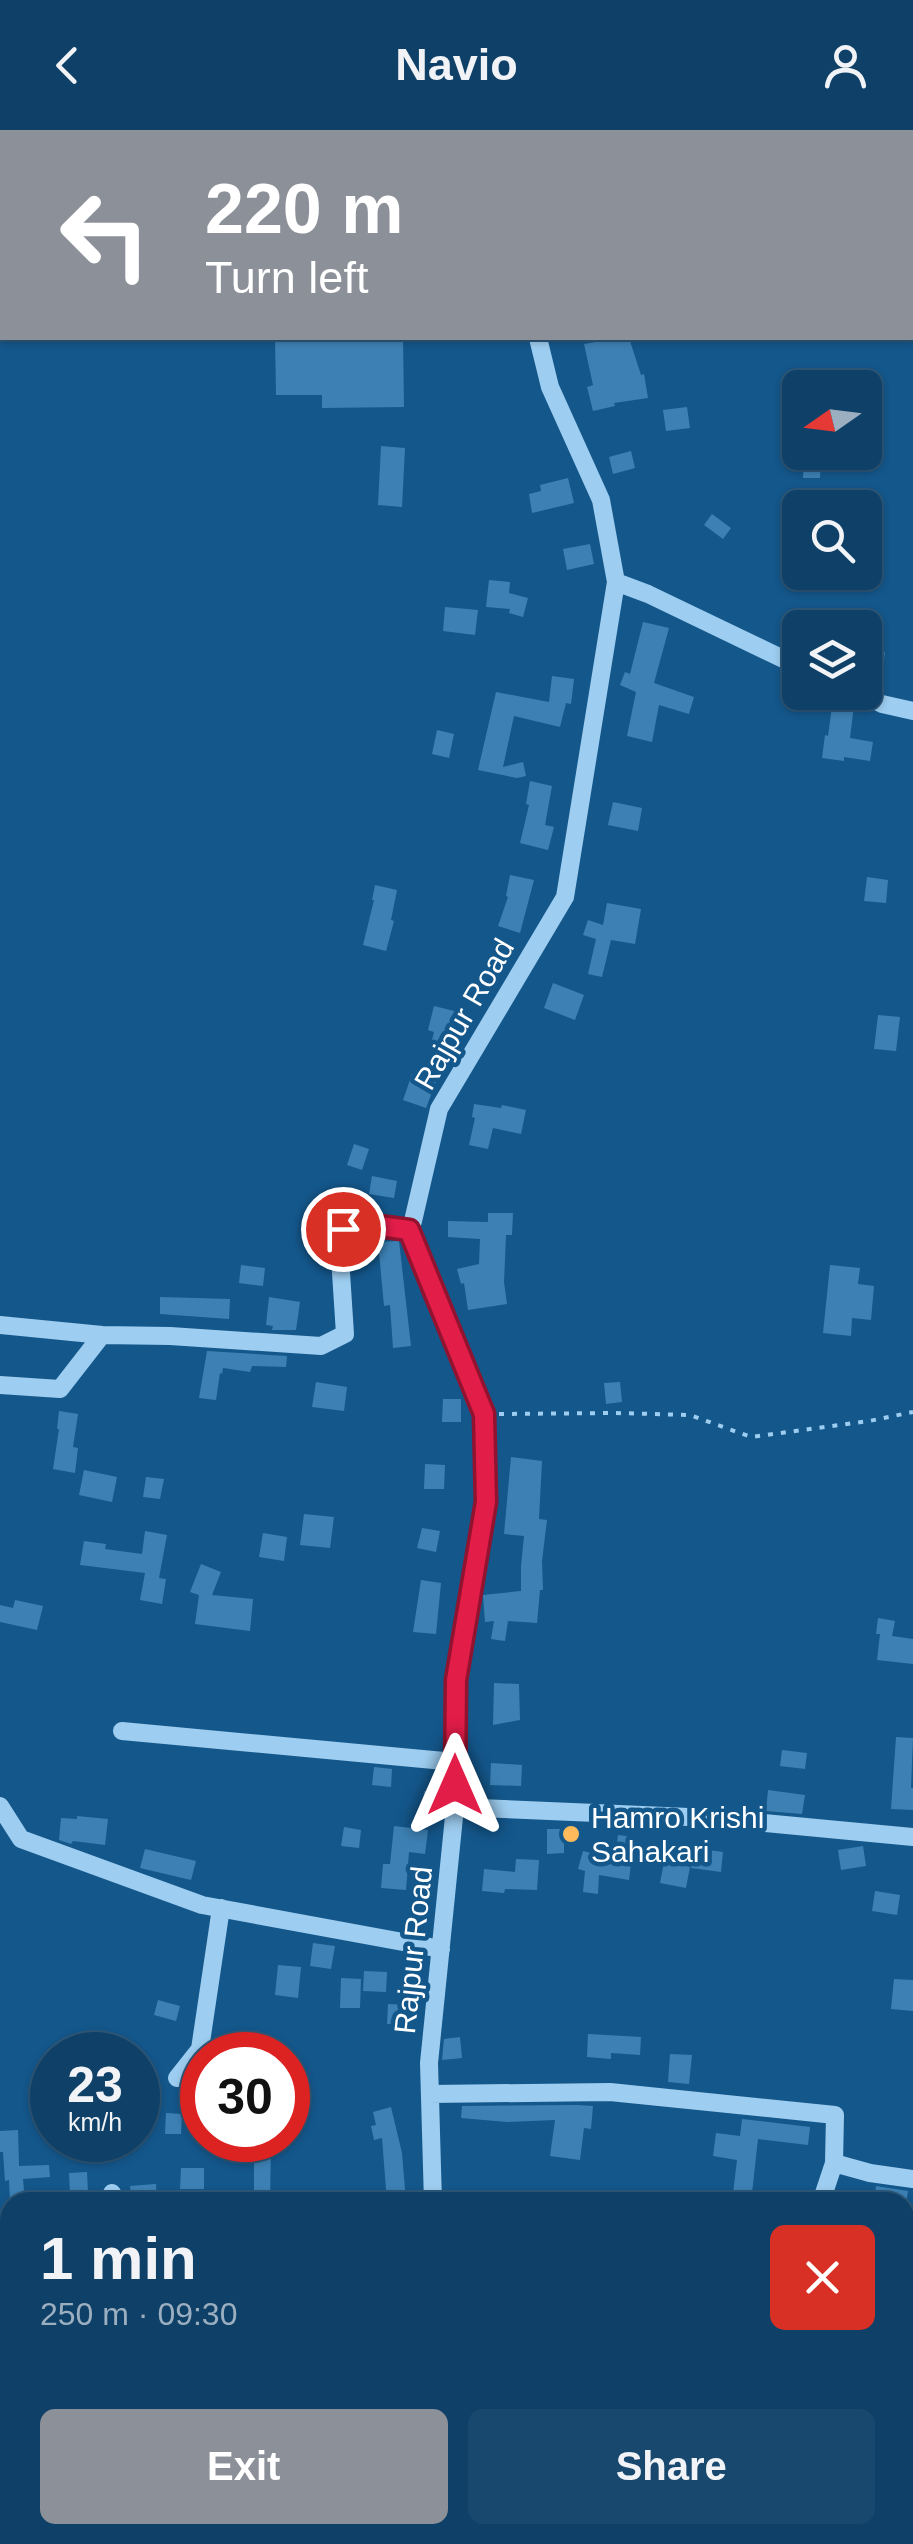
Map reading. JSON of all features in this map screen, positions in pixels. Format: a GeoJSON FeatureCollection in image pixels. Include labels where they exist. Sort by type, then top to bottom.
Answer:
{"type":"FeatureCollection","features":[{"type":"Feature","properties":{"kind":"street","name":"Rajpur Road"},"geometry":{"type":"LineString","coordinates":[[434,2192],[429,2063],[455,1807],[456,1680],[486,1502],[484,1414],[409,1230],[439,1109],[565,898],[616,582],[600,500],[550,387],[538,340]]}},
{"type":"Feature","properties":{"kind":"street"},"geometry":{"type":"LineString","coordinates":[[616,582],[782,659]]}},
{"type":"Feature","properties":{"kind":"street"},"geometry":{"type":"LineString","coordinates":[[882,704],[913,711]]}},
{"type":"Feature","properties":{"kind":"street"},"geometry":{"type":"LineString","coordinates":[[0,1325],[102,1335],[320,1346],[345,1334],[339,1242],[343,1229],[372,1225],[409,1230]]}},
{"type":"Feature","properties":{"kind":"street"},"geometry":{"type":"LineString","coordinates":[[0,1386],[60,1389],[102,1335]]}},
{"type":"Feature","properties":{"kind":"street"},"geometry":{"type":"LineString","coordinates":[[122,1731],[456,1762]]}},
{"type":"Feature","properties":{"kind":"street"},"geometry":{"type":"LineString","coordinates":[[0,1806],[21,1838],[202,1904],[441,1950]]}},
{"type":"Feature","properties":{"kind":"street"},"geometry":{"type":"LineString","coordinates":[[455,1807],[712,1818],[913,1837]]}},
{"type":"Feature","properties":{"kind":"street"},"geometry":{"type":"LineString","coordinates":[[176,2078],[200,2049],[222,1908]]}},
{"type":"Feature","properties":{"kind":"street"},"geometry":{"type":"LineString","coordinates":[[430,2094],[610,2092],[835,2115],[834,2163],[824,2192]]}},
{"type":"Feature","properties":{"kind":"street"},"geometry":{"type":"LineString","coordinates":[[834,2163],[870,2174],[913,2179]]}},
{"type":"Feature","properties":{"kind":"path"},"geometry":{"type":"LineString","coordinates":[[484,1414],[690,1415],[752,1438],[913,1412]]}},
{"type":"Feature","properties":{"kind":"building"},"geometry":{"type":"Polygon","coordinates":[[[275,340],[403,340],[404,407],[322,408],[322,395],[276,395],[275,340]]]}},
{"type":"Feature","properties":{"kind":"building"},"geometry":{"type":"Polygon","coordinates":[[[630,340],[641,375],[644,374],[648,398],[593,411],[587,387],[593,385],[584,344],[630,340]]]}},
{"type":"Feature","properties":{"kind":"building"},"geometry":{"type":"Polygon","coordinates":[[[687,407],[690,428],[666,431],[663,410],[687,407]]]}},
{"type":"Feature","properties":{"kind":"building"},"geometry":{"type":"Polygon","coordinates":[[[381,446],[405,448],[402,507],[378,505],[381,446]]]}},
{"type":"Feature","properties":{"kind":"building"},"geometry":{"type":"Polygon","coordinates":[[[631,451],[635,468],[613,474],[609,457],[631,451]]]}},
{"type":"Feature","properties":{"kind":"building"},"geometry":{"type":"Polygon","coordinates":[[[803,470],[820,470],[820,478],[803,478],[803,470]]]}},
{"type":"Feature","properties":{"kind":"building"},"geometry":{"type":"Polygon","coordinates":[[[568,478],[574,503],[532,513],[529,494],[541,491],[540,485],[568,478]]]}},
{"type":"Feature","properties":{"kind":"building"},"geometry":{"type":"Polygon","coordinates":[[[712,514],[731,528],[723,539],[704,525],[712,514]]]}},
{"type":"Feature","properties":{"kind":"building"},"geometry":{"type":"Polygon","coordinates":[[[590,544],[594,564],[567,570],[563,549],[590,544]]]}},
{"type":"Feature","properties":{"kind":"building"},"geometry":{"type":"Polygon","coordinates":[[[489,580],[510,582],[509,593],[528,598],[523,617],[509,613],[510,609],[486,607],[489,580]]]}},
{"type":"Feature","properties":{"kind":"building"},"geometry":{"type":"Polygon","coordinates":[[[445,607],[478,610],[475,635],[443,631],[445,607]]]}},
{"type":"Feature","properties":{"kind":"building"},"geometry":{"type":"Polygon","coordinates":[[[643,622],[669,628],[654,683],[694,697],[689,714],[659,705],[652,742],[627,736],[636,692],[620,685],[625,672],[630,674],[643,622]]]}},
{"type":"Feature","properties":{"kind":"building"},"geometry":{"type":"Polygon","coordinates":[[[552,676],[574,679],[571,704],[566,703],[560,727],[514,716],[503,767],[523,762],[526,776],[517,778],[478,770],[496,692],[549,702],[552,676]]]}},
{"type":"Feature","properties":{"kind":"building"},"geometry":{"type":"Polygon","coordinates":[[[832,710],[853,710],[850,738],[873,742],[870,761],[822,758],[825,735],[828,736],[832,710]]]}},
{"type":"Feature","properties":{"kind":"building"},"geometry":{"type":"Polygon","coordinates":[[[437,730],[454,734],[449,758],[432,754],[437,730]]]}},
{"type":"Feature","properties":{"kind":"building"},"geometry":{"type":"Polygon","coordinates":[[[530,781],[552,786],[545,825],[554,827],[548,850],[520,843],[530,781]]]}},
{"type":"Feature","properties":{"kind":"building"},"geometry":{"type":"Polygon","coordinates":[[[613,802],[642,808],[638,831],[608,825],[613,802]]]}},
{"type":"Feature","properties":{"kind":"building"},"geometry":{"type":"Polygon","coordinates":[[[510,875],[534,880],[520,933],[498,926],[508,897],[510,875]]]}},
{"type":"Feature","properties":{"kind":"building"},"geometry":{"type":"Polygon","coordinates":[[[867,877],[888,880],[886,903],[864,901],[867,877]]]}},
{"type":"Feature","properties":{"kind":"building"},"geometry":{"type":"Polygon","coordinates":[[[375,885],[397,890],[386,951],[363,945],[375,885]]]}},
{"type":"Feature","properties":{"kind":"building"},"geometry":{"type":"Polygon","coordinates":[[[607,903],[641,909],[635,944],[611,940],[602,977],[588,974],[596,939],[583,935],[588,920],[603,925],[607,903]]]}},
{"type":"Feature","properties":{"kind":"building"},"geometry":{"type":"Polygon","coordinates":[[[553,983],[584,995],[575,1020],[544,1008],[553,983]]]}},
{"type":"Feature","properties":{"kind":"building"},"geometry":{"type":"Polygon","coordinates":[[[434,1006],[458,1012],[452,1032],[457,1034],[453,1046],[432,1040],[434,1032],[428,1030],[434,1006]]]}},
{"type":"Feature","properties":{"kind":"building"},"geometry":{"type":"Polygon","coordinates":[[[878,1015],[900,1017],[896,1051],[874,1049],[878,1015]]]}},
{"type":"Feature","properties":{"kind":"building"},"geometry":{"type":"Polygon","coordinates":[[[412,1074],[436,1082],[426,1108],[403,1100],[412,1074]]]}},
{"type":"Feature","properties":{"kind":"building"},"geometry":{"type":"Polygon","coordinates":[[[474,1104],[526,1110],[521,1134],[493,1128],[488,1149],[469,1145],[474,1104]]]}},
{"type":"Feature","properties":{"kind":"building"},"geometry":{"type":"Polygon","coordinates":[[[354,1144],[369,1149],[362,1170],[347,1165],[354,1144]]]}},
{"type":"Feature","properties":{"kind":"building"},"geometry":{"type":"Polygon","coordinates":[[[372,1176],[397,1181],[394,1198],[369,1194],[372,1176]]]}},
{"type":"Feature","properties":{"kind":"building"},"geometry":{"type":"Polygon","coordinates":[[[488,1213],[513,1213],[512,1235],[506,1235],[507,1304],[468,1310],[464,1283],[461,1284],[457,1269],[479,1264],[480,1239],[448,1237],[448,1221],[488,1222],[488,1213]]]}},
{"type":"Feature","properties":{"kind":"building"},"geometry":{"type":"Polygon","coordinates":[[[399,1241],[411,1346],[393,1348],[390,1305],[384,1306],[378,1242],[399,1241]]]}},
{"type":"Feature","properties":{"kind":"building"},"geometry":{"type":"Polygon","coordinates":[[[241,1265],[265,1268],[263,1286],[239,1283],[241,1265]]]}},
{"type":"Feature","properties":{"kind":"building"},"geometry":{"type":"Polygon","coordinates":[[[830,1265],[860,1268],[858,1284],[874,1286],[871,1320],[852,1318],[851,1336],[823,1333],[830,1265]]]}},
{"type":"Feature","properties":{"kind":"building"},"geometry":{"type":"Polygon","coordinates":[[[160,1297],[230,1299],[229,1319],[160,1314],[160,1297]]]}},
{"type":"Feature","properties":{"kind":"building"},"geometry":{"type":"Polygon","coordinates":[[[269,1297],[300,1302],[296,1330],[272,1330],[273,1326],[266,1325],[269,1297]]]}},
{"type":"Feature","properties":{"kind":"building"},"geometry":{"type":"Polygon","coordinates":[[[207,1351],[287,1356],[286,1367],[252,1366],[250,1372],[223,1368],[216,1400],[199,1398],[207,1351]]]}},
{"type":"Feature","properties":{"kind":"building"},"geometry":{"type":"Polygon","coordinates":[[[316,1382],[347,1387],[344,1411],[312,1407],[316,1382]]]}},
{"type":"Feature","properties":{"kind":"building"},"geometry":{"type":"Polygon","coordinates":[[[620,1382],[622,1402],[606,1404],[604,1383],[620,1382]]]}},
{"type":"Feature","properties":{"kind":"building"},"geometry":{"type":"Polygon","coordinates":[[[443,1399],[461,1399],[461,1422],[442,1422],[443,1399]]]}},
{"type":"Feature","properties":{"kind":"building"},"geometry":{"type":"Polygon","coordinates":[[[59,1411],[78,1414],[73,1447],[78,1448],[75,1473],[53,1469],[59,1411]]]}},
{"type":"Feature","properties":{"kind":"building"},"geometry":{"type":"Polygon","coordinates":[[[511,1457],[542,1461],[539,1519],[547,1520],[537,1623],[508,1621],[505,1641],[491,1639],[494,1621],[485,1622],[483,1595],[521,1591],[524,1536],[504,1534],[511,1457]]]}},
{"type":"Feature","properties":{"kind":"building"},"geometry":{"type":"Polygon","coordinates":[[[425,1464],[445,1465],[444,1489],[424,1489],[425,1464]]]}},
{"type":"Feature","properties":{"kind":"building"},"geometry":{"type":"Polygon","coordinates":[[[84,1470],[117,1477],[112,1502],[79,1495],[84,1470]]]}},
{"type":"Feature","properties":{"kind":"building"},"geometry":{"type":"Polygon","coordinates":[[[146,1477],[164,1479],[160,1499],[143,1497],[146,1477]]]}},
{"type":"Feature","properties":{"kind":"building"},"geometry":{"type":"Polygon","coordinates":[[[304,1514],[334,1517],[330,1548],[300,1545],[304,1514]]]}},
{"type":"Feature","properties":{"kind":"building"},"geometry":{"type":"Polygon","coordinates":[[[422,1528],[440,1531],[436,1552],[417,1548],[422,1528]]]}},
{"type":"Feature","properties":{"kind":"building"},"geometry":{"type":"Polygon","coordinates":[[[145,1531],[167,1535],[159,1578],[166,1579],[162,1604],[140,1600],[145,1573],[80,1565],[84,1541],[106,1544],[105,1549],[142,1554],[145,1531]]]}},
{"type":"Feature","properties":{"kind":"building"},"geometry":{"type":"Polygon","coordinates":[[[263,1533],[287,1537],[284,1561],[259,1557],[263,1533]]]}},
{"type":"Feature","properties":{"kind":"building"},"geometry":{"type":"Polygon","coordinates":[[[201,1564],[221,1572],[212,1595],[253,1599],[250,1631],[195,1624],[199,1595],[190,1592],[201,1564]]]}},
{"type":"Feature","properties":{"kind":"building"},"geometry":{"type":"Polygon","coordinates":[[[421,1580],[441,1583],[436,1634],[413,1632],[421,1580]]]}},
{"type":"Feature","properties":{"kind":"building"},"geometry":{"type":"Polygon","coordinates":[[[15,1600],[43,1606],[37,1630],[0,1622],[0,1605],[13,1608],[15,1600]]]}},
{"type":"Feature","properties":{"kind":"building"},"geometry":{"type":"Polygon","coordinates":[[[878,1618],[895,1621],[892,1636],[913,1639],[913,1664],[877,1660],[878,1618]]]}},
{"type":"Feature","properties":{"kind":"building"},"geometry":{"type":"Polygon","coordinates":[[[494,1683],[519,1684],[520,1720],[493,1725],[494,1683]]]}},
{"type":"Feature","properties":{"kind":"building"},"geometry":{"type":"Polygon","coordinates":[[[896,1737],[913,1738],[913,1810],[891,1809],[896,1737]]]}},
{"type":"Feature","properties":{"kind":"building"},"geometry":{"type":"Polygon","coordinates":[[[782,1750],[807,1753],[805,1769],[780,1766],[782,1750]]]}},
{"type":"Feature","properties":{"kind":"building"},"geometry":{"type":"Polygon","coordinates":[[[491,1763],[522,1765],[521,1786],[490,1785],[491,1763]]]}},
{"type":"Feature","properties":{"kind":"building"},"geometry":{"type":"Polygon","coordinates":[[[374,1767],[392,1769],[391,1787],[372,1785],[374,1767]]]}},
{"type":"Feature","properties":{"kind":"building"},"geometry":{"type":"Polygon","coordinates":[[[768,1790],[805,1795],[802,1814],[766,1811],[768,1790]]]}},
{"type":"Feature","properties":{"kind":"building"},"geometry":{"type":"Polygon","coordinates":[[[424,1791],[442,1792],[440,1819],[422,1817],[424,1791]]]}},
{"type":"Feature","properties":{"kind":"building"},"geometry":{"type":"Polygon","coordinates":[[[61,1818],[108,1819],[105,1845],[59,1840],[61,1818]]]}},
{"type":"Feature","properties":{"kind":"building"},"geometry":{"type":"Polygon","coordinates":[[[394,1826],[428,1830],[425,1854],[409,1852],[406,1890],[381,1888],[383,1864],[390,1864],[394,1826]]]}},
{"type":"Feature","properties":{"kind":"building"},"geometry":{"type":"Polygon","coordinates":[[[344,1827],[361,1830],[359,1848],[341,1846],[344,1827]]]}},
{"type":"Feature","properties":{"kind":"building"},"geometry":{"type":"Polygon","coordinates":[[[547,1829],[564,1829],[564,1853],[547,1854],[547,1829]]]}},
{"type":"Feature","properties":{"kind":"building"},"geometry":{"type":"Polygon","coordinates":[[[618,1835],[634,1837],[629,1880],[599,1875],[598,1894],[583,1892],[585,1871],[578,1869],[583,1851],[615,1859],[618,1835]]]}},
{"type":"Feature","properties":{"kind":"building"},"geometry":{"type":"Polygon","coordinates":[[[863,1846],[866,1866],[841,1870],[838,1850],[863,1846]]]}},
{"type":"Feature","properties":{"kind":"building"},"geometry":{"type":"Polygon","coordinates":[[[693,1848],[723,1852],[721,1872],[691,1868],[693,1848]]]}},
{"type":"Feature","properties":{"kind":"building"},"geometry":{"type":"Polygon","coordinates":[[[145,1849],[196,1861],[191,1880],[140,1868],[145,1849]]]}},
{"type":"Feature","properties":{"kind":"building"},"geometry":{"type":"Polygon","coordinates":[[[516,1859],[539,1860],[537,1890],[482,1891],[484,1869],[515,1872],[516,1859]]]}},
{"type":"Feature","properties":{"kind":"building"},"geometry":{"type":"Polygon","coordinates":[[[664,1862],[690,1867],[686,1888],[660,1883],[664,1862]]]}},
{"type":"Feature","properties":{"kind":"building"},"geometry":{"type":"Polygon","coordinates":[[[875,1891],[900,1895],[897,1915],[872,1911],[875,1891]]]}},
{"type":"Feature","properties":{"kind":"building"},"geometry":{"type":"Polygon","coordinates":[[[313,1943],[335,1946],[331,1969],[310,1966],[313,1943]]]}},
{"type":"Feature","properties":{"kind":"building"},"geometry":{"type":"Polygon","coordinates":[[[278,1965],[301,1967],[298,1998],[275,1995],[278,1965]]]}},
{"type":"Feature","properties":{"kind":"building"},"geometry":{"type":"Polygon","coordinates":[[[364,1971],[387,1972],[386,1992],[363,1991],[364,1971]]]}},
{"type":"Feature","properties":{"kind":"building"},"geometry":{"type":"Polygon","coordinates":[[[341,1978],[361,1979],[360,2008],[340,2008],[341,1978]]]}},
{"type":"Feature","properties":{"kind":"building"},"geometry":{"type":"Polygon","coordinates":[[[894,1979],[913,1980],[913,2011],[891,2009],[894,1979]]]}},
{"type":"Feature","properties":{"kind":"building"},"geometry":{"type":"Polygon","coordinates":[[[158,2000],[180,2006],[176,2021],[154,2015],[158,2000]]]}},
{"type":"Feature","properties":{"kind":"building"},"geometry":{"type":"Polygon","coordinates":[[[388,2004],[407,2005],[406,2024],[387,2024],[388,2004]]]}},
{"type":"Feature","properties":{"kind":"building"},"geometry":{"type":"Polygon","coordinates":[[[588,2034],[641,2037],[640,2055],[611,2053],[611,2059],[587,2057],[588,2034]]]}},
{"type":"Feature","properties":{"kind":"building"},"geometry":{"type":"Polygon","coordinates":[[[460,2037],[462,2058],[442,2060],[444,2039],[460,2037]]]}},
{"type":"Feature","properties":{"kind":"building"},"geometry":{"type":"Polygon","coordinates":[[[670,2054],[692,2055],[689,2084],[668,2082],[670,2054]]]}},
{"type":"Feature","properties":{"kind":"building"},"geometry":{"type":"Polygon","coordinates":[[[462,2106],[593,2106],[591,2129],[584,2128],[580,2160],[550,2156],[555,2120],[507,2122],[461,2118],[462,2106]]]}},
{"type":"Feature","properties":{"kind":"building"},"geometry":{"type":"Polygon","coordinates":[[[391,2107],[402,2153],[405,2192],[386,2192],[382,2138],[374,2140],[373,2112],[391,2107]]]}},
{"type":"Feature","properties":{"kind":"building"},"geometry":{"type":"Polygon","coordinates":[[[166,2113],[180,2114],[180,2134],[165,2134],[166,2113]]]}},
{"type":"Feature","properties":{"kind":"building"},"geometry":{"type":"Polygon","coordinates":[[[742,2119],[810,2127],[808,2145],[758,2139],[752,2192],[733,2192],[737,2160],[713,2156],[716,2133],[740,2136],[742,2119]]]}},
{"type":"Feature","properties":{"kind":"building"},"geometry":{"type":"Polygon","coordinates":[[[18,2130],[19,2166],[49,2165],[50,2177],[23,2179],[24,2192],[10,2192],[0,2152],[0,2131],[18,2130]]]}},
{"type":"Feature","properties":{"kind":"building"},"geometry":{"type":"Polygon","coordinates":[[[254,2162],[271,2162],[270,2192],[254,2192],[254,2162]]]}},
{"type":"Feature","properties":{"kind":"building"},"geometry":{"type":"Polygon","coordinates":[[[181,2168],[204,2168],[204,2189],[180,2189],[181,2168]]]}},
{"type":"Feature","properties":{"kind":"building"},"geometry":{"type":"Polygon","coordinates":[[[87,2172],[88,2192],[70,2192],[69,2173],[87,2172]]]}},
{"type":"Feature","properties":{"kind":"building"},"geometry":{"type":"Polygon","coordinates":[[[156,2184],[156,2192],[131,2192],[130,2186],[156,2184]]]}},
{"type":"Feature","properties":{"kind":"building"},"geometry":{"type":"Polygon","coordinates":[[[876,2186],[908,2191],[908,2192],[875,2192],[876,2186]]]}},
{"type":"Feature","properties":{"kind":"place","name":"Hamro Krishi Sahakari"},"geometry":{"type":"Point","coordinates":[571,1834]}},
{"type":"Feature","properties":{"kind":"route"},"geometry":{"type":"LineString","coordinates":[[343,1229],[372,1225],[409,1230],[484,1414],[486,1502],[456,1680],[455,1785]]}}]}
